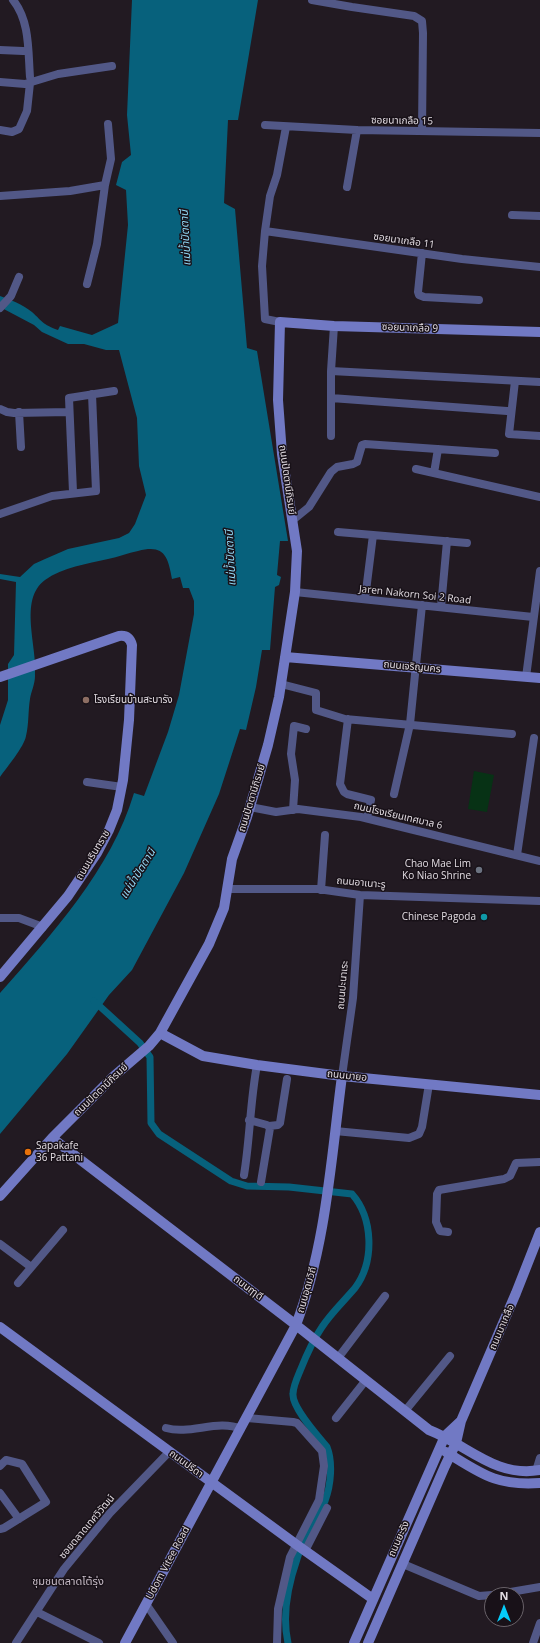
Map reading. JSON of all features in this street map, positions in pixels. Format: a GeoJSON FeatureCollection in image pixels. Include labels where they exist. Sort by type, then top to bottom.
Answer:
{"type":"FeatureCollection","features":[{"type":"Feature","properties":{"kind":"street"},"geometry":{"type":"LineString","coordinates":[[0,130],[16,132],[19,129],[27,111],[30,80],[25,26],[22,15],[13,0]]}},
{"type":"Feature","properties":{"kind":"street"},"geometry":{"type":"LineString","coordinates":[[312,0],[350,3],[408,15],[419,18],[422,21],[422,131]]}},
{"type":"Feature","properties":{"kind":"street"},"geometry":{"type":"LineString","coordinates":[[0,50],[23,52]]}},
{"type":"Feature","properties":{"kind":"street"},"geometry":{"type":"LineString","coordinates":[[0,82],[36,80],[58,74],[112,66]]}},
{"type":"Feature","properties":{"kind":"street"},"geometry":{"type":"LineString","coordinates":[[87,284],[97,244],[105,185],[111,159],[108,124]]}},
{"type":"Feature","properties":{"kind":"street","name":"ซอยนาเกลือ 15"},"geometry":{"type":"LineString","coordinates":[[265,125],[357,130],[540,133]]}},
{"type":"Feature","properties":{"kind":"street"},"geometry":{"type":"LineString","coordinates":[[280,322],[265,319],[262,266],[270,196],[277,175],[286,127]]}},
{"type":"Feature","properties":{"kind":"street"},"geometry":{"type":"LineString","coordinates":[[347,187],[357,130]]}},
{"type":"Feature","properties":{"kind":"street"},"geometry":{"type":"LineString","coordinates":[[0,196],[70,191],[105,185]]}},
{"type":"Feature","properties":{"kind":"street"},"geometry":{"type":"LineString","coordinates":[[512,216],[540,216]]}},
{"type":"Feature","properties":{"kind":"street","name":"ซอยนาเกลือ 11"},"geometry":{"type":"LineString","coordinates":[[265,231],[422,253],[540,267]]}},
{"type":"Feature","properties":{"kind":"street"},"geometry":{"type":"LineString","coordinates":[[422,253],[418,292],[419,295],[424,297],[479,300]]}},
{"type":"Feature","properties":{"kind":"street"},"geometry":{"type":"LineString","coordinates":[[0,308],[11,296],[19,277]]}},
{"type":"Feature","properties":{"kind":"street","name":"ซอยนาเกลือ 9"},"geometry":{"type":"LineString","coordinates":[[280,322],[334,326],[540,332]]}},
{"type":"Feature","properties":{"kind":"street","name":"ถนนปัตตานีภิรมย์"},"geometry":{"type":"LineString","coordinates":[[0,1196],[52,1138],[114,1076],[149,1046],[160,1033],[209,944],[224,908],[232,859],[250,807],[268,745],[281,684],[295,592],[298,551],[282,454],[278,400],[280,322]]}},
{"type":"Feature","properties":{"kind":"street"},"geometry":{"type":"LineString","coordinates":[[331,436],[331,371],[334,326]]}},
{"type":"Feature","properties":{"kind":"street"},"geometry":{"type":"LineString","coordinates":[[331,371],[540,382]]}},
{"type":"Feature","properties":{"kind":"street"},"geometry":{"type":"LineString","coordinates":[[515,381],[509,434],[540,436]]}},
{"type":"Feature","properties":{"kind":"street"},"geometry":{"type":"LineString","coordinates":[[73,492],[69,398],[114,391]]}},
{"type":"Feature","properties":{"kind":"street"},"geometry":{"type":"LineString","coordinates":[[0,514],[52,496],[73,492],[96,491],[92,394]]}},
{"type":"Feature","properties":{"kind":"street"},"geometry":{"type":"LineString","coordinates":[[331,398],[507,411]]}},
{"type":"Feature","properties":{"kind":"street"},"geometry":{"type":"LineString","coordinates":[[0,409],[7,412],[69,412]]}},
{"type":"Feature","properties":{"kind":"street"},"geometry":{"type":"LineString","coordinates":[[19,412],[21,447]]}},
{"type":"Feature","properties":{"kind":"street"},"geometry":{"type":"LineString","coordinates":[[293,520],[309,507],[331,472],[337,467],[357,462],[362,445],[366,444],[495,453]]}},
{"type":"Feature","properties":{"kind":"street"},"geometry":{"type":"LineString","coordinates":[[434,473],[438,449]]}},
{"type":"Feature","properties":{"kind":"street"},"geometry":{"type":"LineString","coordinates":[[416,469],[540,497]]}},
{"type":"Feature","properties":{"kind":"street"},"geometry":{"type":"LineString","coordinates":[[338,532],[467,543]]}},
{"type":"Feature","properties":{"kind":"street"},"geometry":{"type":"LineString","coordinates":[[366,599],[374,535]]}},
{"type":"Feature","properties":{"kind":"street"},"geometry":{"type":"LineString","coordinates":[[441,607],[447,542]]}},
{"type":"Feature","properties":{"kind":"street"},"geometry":{"type":"LineString","coordinates":[[526,677],[540,572]]}},
{"type":"Feature","properties":{"kind":"street","name":"Jaren Nakorn Soi 2 Road"},"geometry":{"type":"LineString","coordinates":[[295,592],[533,617]]}},
{"type":"Feature","properties":{"kind":"street"},"geometry":{"type":"LineString","coordinates":[[394,794],[410,724],[422,605]]}},
{"type":"Feature","properties":{"kind":"street","name":"ถนนนรินทราช"},"geometry":{"type":"LineString","coordinates":[[0,977],[68,896],[97,852],[109,830],[117,810],[122,787],[130,720],[132,645],[130,640],[126,637],[119,636],[3,676]]}},
{"type":"Feature","properties":{"kind":"street","name":"ถนนเจริญนคร"},"geometry":{"type":"LineString","coordinates":[[285,657],[540,678]]}},
{"type":"Feature","properties":{"kind":"street"},"geometry":{"type":"LineString","coordinates":[[281,684],[316,693],[316,710],[348,719],[512,734]]}},
{"type":"Feature","properties":{"kind":"street"},"geometry":{"type":"LineString","coordinates":[[348,719],[340,784],[344,792],[347,794],[370,800],[366,818]]}},
{"type":"Feature","properties":{"kind":"street"},"geometry":{"type":"LineString","coordinates":[[293,810],[295,780],[291,754],[293,731],[294,726],[306,729]]}},
{"type":"Feature","properties":{"kind":"street"},"geometry":{"type":"LineString","coordinates":[[517,855],[534,738]]}},
{"type":"Feature","properties":{"kind":"street"},"geometry":{"type":"LineString","coordinates":[[87,782],[122,787]]}},
{"type":"Feature","properties":{"kind":"street","name":"ถนนโรงเรียนเทศบาล 6"},"geometry":{"type":"LineString","coordinates":[[250,807],[276,812],[298,809],[366,818],[540,861]]}},
{"type":"Feature","properties":{"kind":"street"},"geometry":{"type":"LineString","coordinates":[[321,890],[325,835]]}},
{"type":"Feature","properties":{"kind":"street","name":"ถนนอาเนาะรู"},"geometry":{"type":"LineString","coordinates":[[228,889],[321,890],[360,895],[540,901]]}},
{"type":"Feature","properties":{"kind":"street","name":"ถนนปะนาเระ"},"geometry":{"type":"LineString","coordinates":[[342,1076],[353,998],[360,895]]}},
{"type":"Feature","properties":{"kind":"street"},"geometry":{"type":"LineString","coordinates":[[0,918],[19,918],[43,927]]}},
{"type":"Feature","properties":{"kind":"street","name":"ถนนมายอ"},"geometry":{"type":"LineString","coordinates":[[160,1033],[204,1056],[256,1065],[342,1076],[540,1095]]}},
{"type":"Feature","properties":{"kind":"street"},"geometry":{"type":"LineString","coordinates":[[244,1175],[249,1144],[256,1065]]}},
{"type":"Feature","properties":{"kind":"street","name":"ถนนอุดมวิถี"},"geometry":{"type":"LineString","coordinates":[[211,1483],[296,1325],[303,1307],[319,1244],[342,1076]]}},
{"type":"Feature","properties":{"kind":"street"},"geometry":{"type":"LineString","coordinates":[[250,1120],[269,1126],[278,1125],[280,1123],[287,1079]]}},
{"type":"Feature","properties":{"kind":"street"},"geometry":{"type":"LineString","coordinates":[[335,1131],[409,1138],[419,1134],[422,1127],[429,1084]]}},
{"type":"Feature","properties":{"kind":"street"},"geometry":{"type":"LineString","coordinates":[[261,1182],[269,1126]]}},
{"type":"Feature","properties":{"kind":"street","name":"ถนนฤๅดี"},"geometry":{"type":"LineString","coordinates":[[52,1138],[430,1430],[445,1436],[486,1462],[514,1471],[538,1470]]}},
{"type":"Feature","properties":{"kind":"street"},"geometry":{"type":"LineString","coordinates":[[448,1232],[440,1231],[436,1222],[437,1194],[439,1190],[504,1179],[510,1176],[516,1164],[540,1162]]}},
{"type":"Feature","properties":{"kind":"street"},"geometry":{"type":"LineString","coordinates":[[18,1283],[63,1230]]}},
{"type":"Feature","properties":{"kind":"street","name":"ถนนนาเกลือ"},"geometry":{"type":"LineString","coordinates":[[456,1443],[461,1421],[516,1293],[540,1232]]}},
{"type":"Feature","properties":{"kind":"street"},"geometry":{"type":"LineString","coordinates":[[0,1244],[31,1267]]}},
{"type":"Feature","properties":{"kind":"street"},"geometry":{"type":"LineString","coordinates":[[338,1358],[385,1296]]}},
{"type":"Feature","properties":{"kind":"street","name":"ถนนปรีดา"},"geometry":{"type":"LineString","coordinates":[[0,1327],[211,1483],[373,1599]]}},
{"type":"Feature","properties":{"kind":"street"},"geometry":{"type":"LineString","coordinates":[[405,1411],[450,1356]]}},
{"type":"Feature","properties":{"kind":"street"},"geometry":{"type":"LineString","coordinates":[[336,1418],[366,1380]]}},
{"type":"Feature","properties":{"kind":"street"},"geometry":{"type":"LineString","coordinates":[[247,1418],[297,1423],[322,1451],[324,1466],[319,1500],[300,1547]]}},
{"type":"Feature","properties":{"kind":"street","name":"ถนนนาเกลือ"},"geometry":{"type":"LineString","coordinates":[[445,1436],[461,1421]]}},
{"type":"Feature","properties":{"kind":"street"},"geometry":{"type":"LineString","coordinates":[[166,1428],[181,1430],[230,1426],[241,1429]]}},
{"type":"Feature","properties":{"kind":"street","name":"ถนนยะรัง"},"geometry":{"type":"LineString","coordinates":[[354,1643],[445,1436]]}},
{"type":"Feature","properties":{"kind":"street","name":"ถนนยะรัง"},"geometry":{"type":"LineString","coordinates":[[368,1643],[456,1443]]}},
{"type":"Feature","properties":{"kind":"street"},"geometry":{"type":"LineString","coordinates":[[439,1448],[486,1477],[503,1482],[522,1484],[540,1483]]}},
{"type":"Feature","properties":{"kind":"street","name":"ซอยตลาดเทศวิวัฒน์"},"geometry":{"type":"LineString","coordinates":[[16,1643],[64,1569],[110,1512],[169,1452]]}},
{"type":"Feature","properties":{"kind":"street"},"geometry":{"type":"LineString","coordinates":[[538,1470],[540,1458]]}},
{"type":"Feature","properties":{"kind":"street"},"geometry":{"type":"LineString","coordinates":[[0,1466],[6,1460],[22,1464],[46,1502],[0,1529]]}},
{"type":"Feature","properties":{"kind":"street","name":"Udom Vitee Road"},"geometry":{"type":"LineString","coordinates":[[125,1643],[211,1483]]}},
{"type":"Feature","properties":{"kind":"street"},"geometry":{"type":"LineString","coordinates":[[0,1493],[19,1519]]}},
{"type":"Feature","properties":{"kind":"street"},"geometry":{"type":"LineString","coordinates":[[277,1643],[278,1609],[290,1558],[300,1547],[327,1508]]}},
{"type":"Feature","properties":{"kind":"street"},"geometry":{"type":"LineString","coordinates":[[403,1564],[478,1596],[484,1596]]}},
{"type":"Feature","properties":{"kind":"street"},"geometry":{"type":"LineString","coordinates":[[524,1590],[540,1587]]}},
{"type":"Feature","properties":{"kind":"street"},"geometry":{"type":"LineString","coordinates":[[146,1604],[173,1643]]}},
{"type":"Feature","properties":{"kind":"street"},"geometry":{"type":"LineString","coordinates":[[37,1612],[99,1643]]}},
{"type":"Feature","properties":{"kind":"street"},"geometry":{"type":"LineString","coordinates":[[533,1643],[540,1623]]}},
{"type":"Feature","properties":{"kind":"green space"},"geometry":{"type":"Polygon","coordinates":[[[474,771],[494,775],[487,812],[468,809],[474,771]]]}},
{"type":"Feature","properties":{"kind":"water","name":"แม่น้ำปัตตานี"},"geometry":{"type":"Polygon","coordinates":[[[132,0],[258,0],[238,120],[228,120],[224,203],[235,209],[247,348],[257,351],[288,541],[280,541],[277,575],[281,577],[279,585],[275,587],[270,650],[262,650],[256,687],[246,730],[240,729],[219,794],[184,873],[132,970],[109,995],[67,1054],[0,1134],[0,993],[40,948],[78,900],[95,875],[111,848],[124,821],[134,793],[144,796],[168,732],[179,695],[194,614],[194,601],[189,588],[183,588],[180,577],[172,579],[169,564],[166,558],[159,551],[154,549],[147,549],[75,566],[59,572],[45,580],[37,589],[32,599],[31,625],[35,676],[30,699],[28,727],[25,741],[0,777],[0,725],[8,700],[8,664],[14,655],[16,582],[0,579],[0,574],[20,577],[34,564],[68,549],[119,538],[129,533],[135,524],[146,495],[139,466],[137,418],[119,350],[106,350],[84,344],[68,344],[42,332],[34,325],[0,307],[0,296],[24,307],[53,328],[58,330],[60,326],[92,335],[118,323],[128,225],[126,190],[116,185],[122,162],[131,155],[127,115],[132,0]]]}},
{"type":"Feature","properties":{"kind":"waterway"},"geometry":{"type":"LineString","coordinates":[[94,1001],[140,1043],[150,1057],[151,1123],[159,1134],[231,1181],[247,1186],[289,1187],[352,1194],[364,1215],[369,1240],[366,1265],[355,1288],[329,1317],[319,1332],[307,1354],[294,1388],[293,1394],[297,1407],[306,1422],[327,1447],[331,1466],[329,1488],[325,1501],[306,1535],[291,1579],[286,1611],[286,1633],[288,1643]]}},
{"type":"Feature","properties":{"kind":"place","name":"โรงเรียนบ้านสะบารัง"},"geometry":{"type":"Point","coordinates":[86,700]}},
{"type":"Feature","properties":{"kind":"place","name":"Chao Mae Lim Ko Niao Shrine"},"geometry":{"type":"Point","coordinates":[479,870]}},
{"type":"Feature","properties":{"kind":"place","name":"Chinese Pagoda"},"geometry":{"type":"Point","coordinates":[484,917]}},
{"type":"Feature","properties":{"kind":"place","name":"Sapakafe 36 Pattani"},"geometry":{"type":"Point","coordinates":[28,1152]}},
{"type":"Feature","properties":{"kind":"district","name":"ชุมชนตลาดโต้รุ่ง"},"geometry":{"type":"Point","coordinates":[68,1582]}}]}
